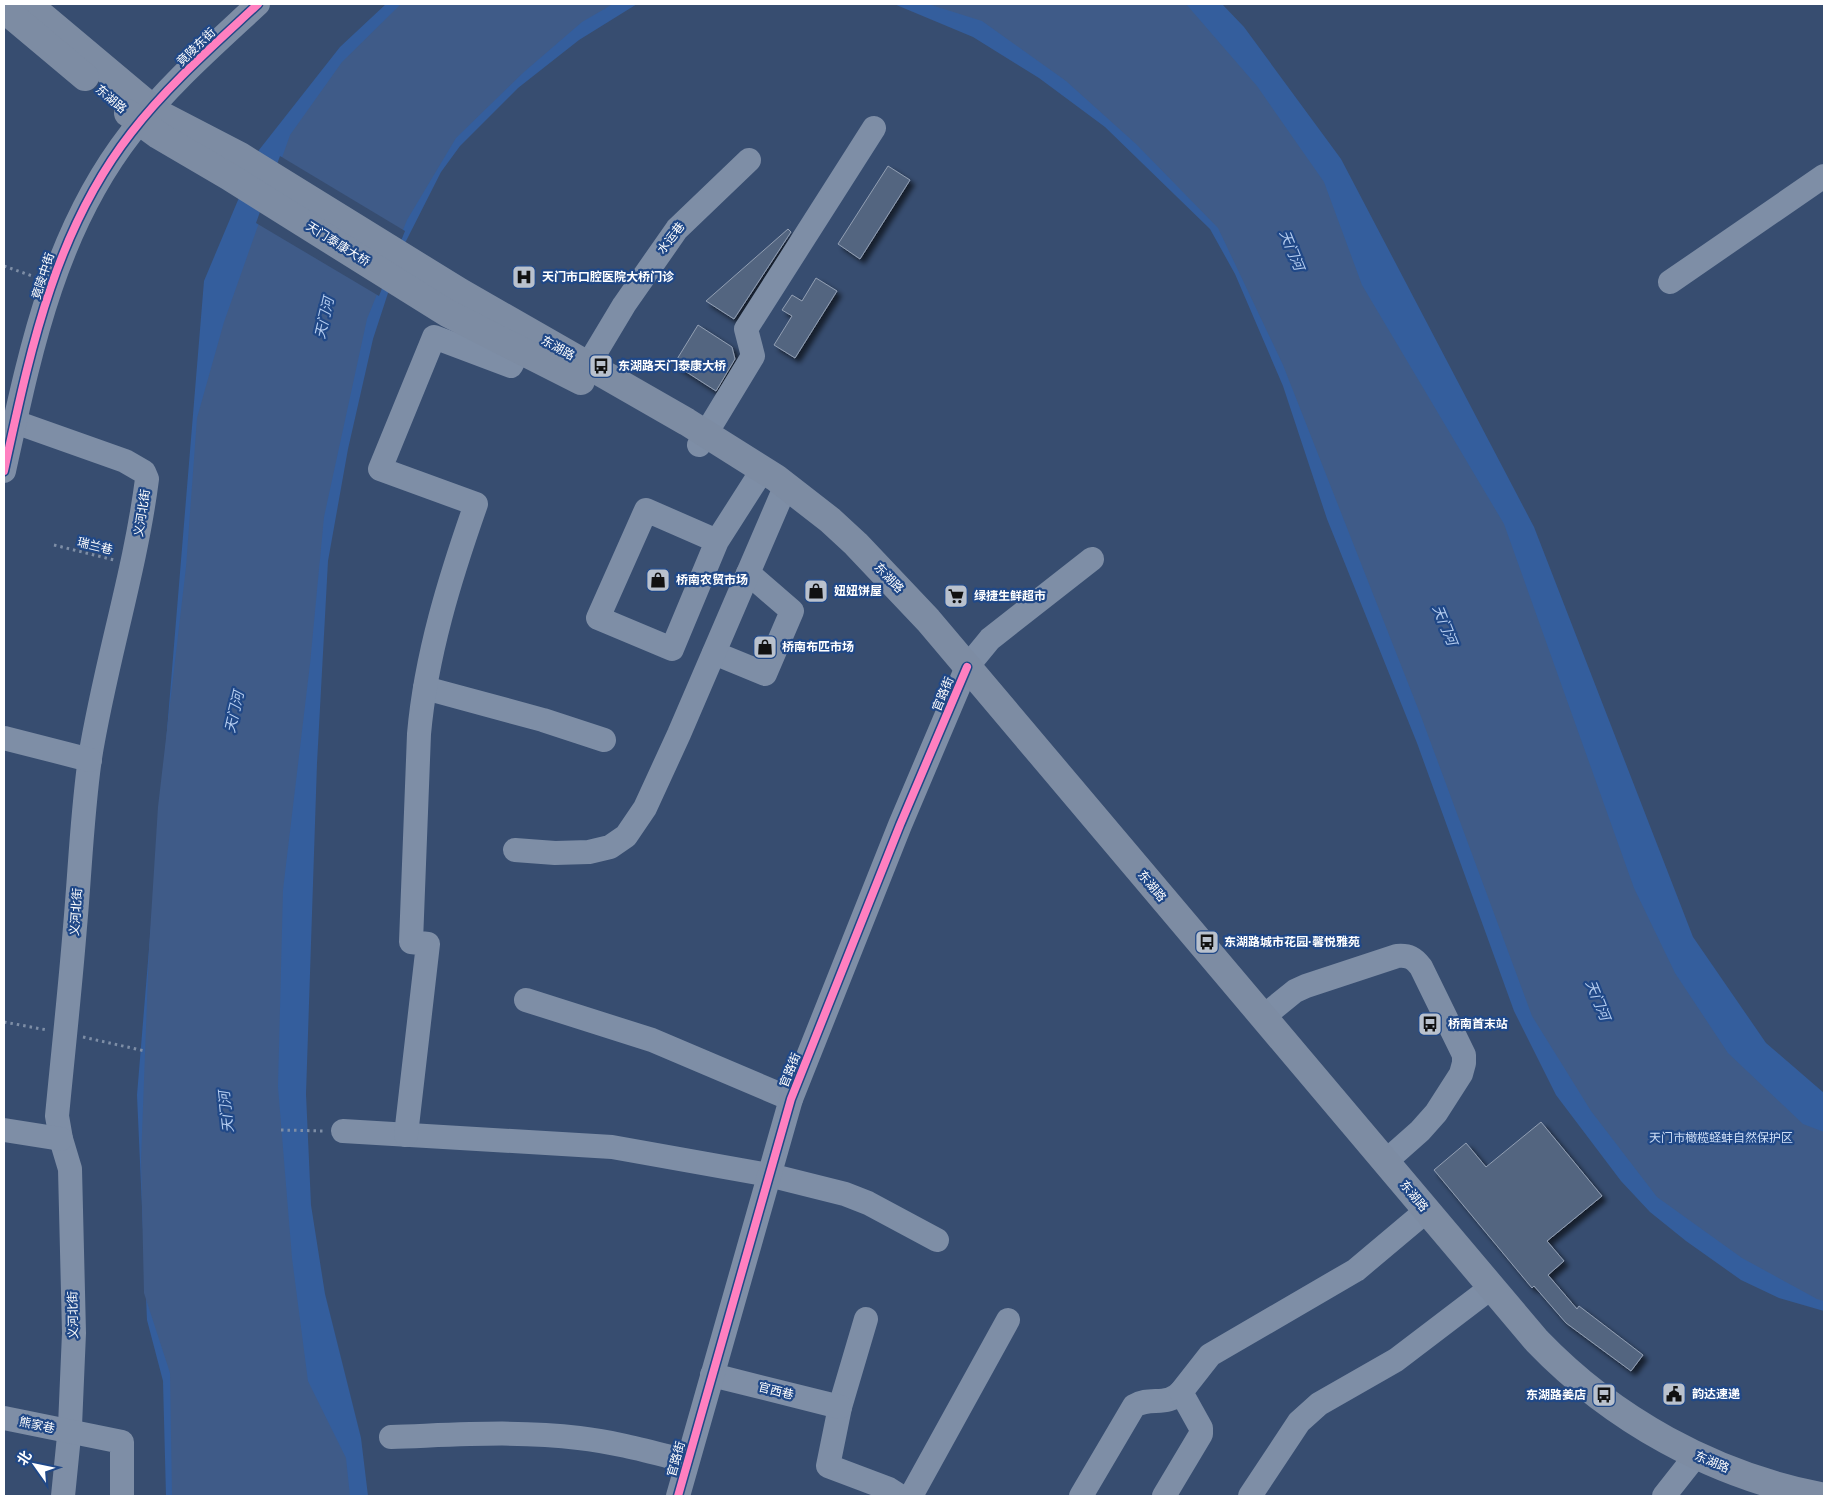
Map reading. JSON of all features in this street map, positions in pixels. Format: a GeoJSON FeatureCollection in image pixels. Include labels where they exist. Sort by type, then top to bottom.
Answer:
{"type":"FeatureCollection","features":[{"type":"Feature","properties":{"kind":"main road","name":"东湖路"},"geometry":{"type":"LineString","coordinates":[[28,4],[145,116]]}},
{"type":"Feature","properties":{"kind":"main road","name":"东湖路"},"geometry":{"type":"LineString","coordinates":[[4,9],[145,116],[170,120],[234,166]]}},
{"type":"Feature","properties":{"kind":"main road","name":"天门泰康大桥"},"geometry":{"type":"LineString","coordinates":[[234,166],[453,303]]}},
{"type":"Feature","properties":{"kind":"main road","name":"东湖路"},"geometry":{"type":"LineString","coordinates":[[453,303],[519,350],[583,372]]}},
{"type":"Feature","properties":{"kind":"main road","name":"东湖路"},"geometry":{"type":"LineString","coordinates":[[453,303],[583,372],[702,439],[830,520],[878,566],[964,673],[1419,1217],[1531,1346],[1571,1385],[1637,1432],[1690,1463],[1736,1483],[1775,1496]]}},
{"type":"Feature","properties":{"kind":"main road","name":"东湖路"},"geometry":{"type":"LineString","coordinates":[[702,439],[756,480],[783,491]]}},
{"type":"Feature","properties":{"kind":"main road","name":"东湖路"},"geometry":{"type":"LineString","coordinates":[[964,673],[1263,1018],[1537,1342],[1556,1361],[1595,1394],[1657,1435],[1695,1455],[1783,1488],[1820,1496]]}},
{"type":"Feature","properties":{"kind":"street","name":"竟陵东街"},"geometry":{"type":"LineString","coordinates":[[145,116],[197,62],[258,4]]}},
{"type":"Feature","properties":{"kind":"street","name":"竟陵中街"},"geometry":{"type":"LineString","coordinates":[[4,471],[33,346],[52,283],[76,220],[111,161],[145,116]]}},
{"type":"Feature","properties":{"kind":"street"},"geometry":{"type":"LineString","coordinates":[[702,439],[753,356],[746,330],[874,128]]}},
{"type":"Feature","properties":{"kind":"street","name":"水运巷"},"geometry":{"type":"LineString","coordinates":[[583,372],[624,306],[677,229],[690,214],[749,160]]}},
{"type":"Feature","properties":{"kind":"street"},"geometry":{"type":"LineString","coordinates":[[1670,282],[1824,176]]}},
{"type":"Feature","properties":{"kind":"street"},"geometry":{"type":"LineString","coordinates":[[406,1135],[428,944],[411,942],[419,734],[430,658],[459,552],[476,504],[380,469],[434,337],[511,366],[519,350]]}},
{"type":"Feature","properties":{"kind":"street","name":"义河北街"},"geometry":{"type":"LineString","coordinates":[[15,422],[125,461],[144,472],[147,479],[140,529],[100,700],[90,760],[82,829],[58,1116],[61,1139],[70,1169],[74,1334],[69,1432],[63,1496]]}},
{"type":"Feature","properties":{"kind":"street"},"geometry":{"type":"LineString","coordinates":[[717,541],[646,510],[598,618],[672,649],[717,541],[756,480]]}},
{"type":"Feature","properties":{"kind":"street"},"geometry":{"type":"LineString","coordinates":[[515,850],[555,853],[589,852],[610,847],[626,836],[645,808],[783,491]]}},
{"type":"Feature","properties":{"kind":"street","name":"官路街"},"geometry":{"type":"LineString","coordinates":[[678,1496],[791,1099],[900,825],[964,673],[990,639],[1092,559]]}},
{"type":"Feature","properties":{"kind":"street"},"geometry":{"type":"LineString","coordinates":[[714,653],[765,674],[769,665],[792,611],[748,574]]}},
{"type":"Feature","properties":{"kind":"street"},"geometry":{"type":"LineString","coordinates":[[425,688],[543,720],[604,740]]}},
{"type":"Feature","properties":{"kind":"street"},"geometry":{"type":"LineString","coordinates":[[4,738],[90,760]]}},
{"type":"Feature","properties":{"kind":"street"},"geometry":{"type":"LineString","coordinates":[[1263,1018],[1295,991],[1397,956],[1411,957],[1421,967],[1464,1055],[1464,1063],[1461,1074],[1428,1123],[1385,1162]]}},
{"type":"Feature","properties":{"kind":"street"},"geometry":{"type":"LineString","coordinates":[[526,1000],[652,1040],[791,1099]]}},
{"type":"Feature","properties":{"kind":"street"},"geometry":{"type":"LineString","coordinates":[[4,1130],[61,1139]]}},
{"type":"Feature","properties":{"kind":"street"},"geometry":{"type":"LineString","coordinates":[[343,1131],[612,1147],[769,1175],[845,1194],[868,1203],[937,1240]]}},
{"type":"Feature","properties":{"kind":"street"},"geometry":{"type":"LineString","coordinates":[[1081,1496],[1134,1406],[1146,1401],[1163,1402],[1176,1398],[1210,1356],[1356,1270],[1419,1217]]}},
{"type":"Feature","properties":{"kind":"street"},"geometry":{"type":"LineString","coordinates":[[1250,1496],[1299,1422],[1319,1404],[1396,1360],[1484,1293]]}},
{"type":"Feature","properties":{"kind":"street"},"geometry":{"type":"LineString","coordinates":[[866,1319],[840,1407],[828,1466],[889,1489],[900,1496]]}},
{"type":"Feature","properties":{"kind":"street"},"geometry":{"type":"LineString","coordinates":[[911,1496],[1008,1320]]}},
{"type":"Feature","properties":{"kind":"street","name":"官西巷"},"geometry":{"type":"LineString","coordinates":[[712,1375],[840,1407]]}},
{"type":"Feature","properties":{"kind":"street"},"geometry":{"type":"LineString","coordinates":[[1164,1496],[1201,1434],[1200,1428],[1181,1392]]}},
{"type":"Feature","properties":{"kind":"street","name":"熊家巷"},"geometry":{"type":"LineString","coordinates":[[4,1418],[122,1442],[122,1496]]}},
{"type":"Feature","properties":{"kind":"street"},"geometry":{"type":"LineString","coordinates":[[391,1437],[509,1434],[578,1438],[636,1448],[687,1461]]}},
{"type":"Feature","properties":{"kind":"street"},"geometry":{"type":"LineString","coordinates":[[1664,1496],[1690,1463]]}},
{"type":"Feature","properties":{"kind":"path"},"geometry":{"type":"LineString","coordinates":[[4,266],[52,283]]}},
{"type":"Feature","properties":{"kind":"path"},"geometry":{"type":"LineString","coordinates":[[4,1022],[65,1033],[145,1051]]}},
{"type":"Feature","properties":{"kind":"path"},"geometry":{"type":"LineString","coordinates":[[281,1130],[343,1131]]}},
{"type":"Feature","properties":{"kind":"green space"},"geometry":{"type":"Polygon","coordinates":[[[386,4],[637,4],[579,40],[518,88],[460,146],[441,172],[403,247],[373,339],[348,449],[328,561],[317,763],[306,1094],[311,1205],[325,1294],[361,1438],[368,1496],[166,1496],[163,1381],[147,1320],[137,1095],[204,281],[259,150],[340,47],[386,4]]]}},
{"type":"Feature","properties":{"kind":"green space","name":"天门市橄榄蛏蚌自然保护区"},"geometry":{"type":"Polygon","coordinates":[[[894,4],[1222,4],[1244,27],[1341,159],[1534,527],[1693,937],[1766,1043],[1824,1093],[1824,1311],[1779,1298],[1741,1280],[1686,1241],[1650,1212],[1621,1181],[1556,1095],[1514,1011],[1417,743],[1327,519],[1283,386],[1235,274],[1210,229],[1105,127],[1039,78],[973,37],[894,4]]]}},
{"type":"Feature","properties":{"kind":"water","name":"天门河"},"geometry":{"type":"Polygon","coordinates":[[[401,4],[613,4],[582,22],[524,72],[456,138],[407,220],[367,319],[324,517],[310,664],[283,890],[278,1087],[292,1258],[308,1381],[346,1458],[350,1496],[172,1496],[170,1373],[144,1293],[141,1159],[149,949],[158,807],[186,567],[197,418],[224,322],[290,135],[342,62],[401,4]]]}},
{"type":"Feature","properties":{"kind":"water","name":"天门市橄榄蛏蚌自然保护区"},"geometry":{"type":"Polygon","coordinates":[[[928,4],[1186,4],[1257,86],[1324,182],[1362,285],[1504,524],[1634,888],[1675,973],[1728,1053],[1803,1124],[1824,1132],[1824,1301],[1742,1258],[1657,1197],[1591,1111],[1532,1016],[1419,711],[1283,365],[1218,228],[1136,144],[1066,81],[982,21],[928,4]]]}},
{"type":"Feature","properties":{"kind":"pier"},"geometry":{"type":"Polygon","coordinates":[[[280,156],[405,231],[379,296],[256,223],[280,156]]]}},
{"type":"Feature","properties":{"kind":"building"},"geometry":{"type":"Polygon","coordinates":[[[888,166],[910,180],[860,259],[838,244],[888,166]]]}},
{"type":"Feature","properties":{"kind":"building"},"geometry":{"type":"Polygon","coordinates":[[[788,229],[791,232],[734,319],[706,301],[788,229]]]}},
{"type":"Feature","properties":{"kind":"building"},"geometry":{"type":"Polygon","coordinates":[[[816,278],[837,291],[795,358],[774,345],[792,316],[782,310],[792,295],[802,301],[816,278]]]}},
{"type":"Feature","properties":{"kind":"building"},"geometry":{"type":"Polygon","coordinates":[[[698,325],[732,347],[735,359],[716,391],[674,364],[698,325]]]}},
{"type":"Feature","properties":{"kind":"building"},"geometry":{"type":"Polygon","coordinates":[[[1541,1122],[1602,1196],[1547,1241],[1564,1261],[1548,1275],[1577,1309],[1579,1306],[1643,1355],[1631,1371],[1566,1323],[1534,1286],[1532,1288],[1434,1170],[1466,1143],[1486,1167],[1541,1122]]]}},
{"type":"Feature","properties":{"kind":"cycle path"},"geometry":{"type":"LineString","coordinates":[[4,471],[24,382],[48,294],[82,211],[105,171],[145,115],[192,66],[258,4]]}},
{"type":"Feature","properties":{"kind":"cycle path"},"geometry":{"type":"LineString","coordinates":[[678,1496],[791,1099],[900,825],[967,667]]}},
{"type":"Feature","properties":{"kind":"place","name":"天门市口腔医院大桥门诊"},"geometry":{"type":"Point","coordinates":[524,277]}},
{"type":"Feature","properties":{"kind":"place","name":"东湖路天门泰康大桥"},"geometry":{"type":"Point","coordinates":[601,366]}},
{"type":"Feature","properties":{"kind":"place","name":"桥南农贸市场"},"geometry":{"type":"Point","coordinates":[658,580]}},
{"type":"Feature","properties":{"kind":"place","name":"妞妞饼屋"},"geometry":{"type":"Point","coordinates":[816,591]}},
{"type":"Feature","properties":{"kind":"place","name":"绿捷生鲜超市"},"geometry":{"type":"Point","coordinates":[956,596]}},
{"type":"Feature","properties":{"kind":"place","name":"桥南布匹市场"},"geometry":{"type":"Point","coordinates":[765,647]}},
{"type":"Feature","properties":{"kind":"place","name":"东湖路城市花园·馨悦雅苑"},"geometry":{"type":"Point","coordinates":[1207,942]}},
{"type":"Feature","properties":{"kind":"place","name":"桥南首末站"},"geometry":{"type":"Point","coordinates":[1430,1024]}},
{"type":"Feature","properties":{"kind":"place","name":"韵达速递"},"geometry":{"type":"Point","coordinates":[1674,1394]}},
{"type":"Feature","properties":{"kind":"place","name":"东湖路姜店"},"geometry":{"type":"Point","coordinates":[1604,1395]}}]}
